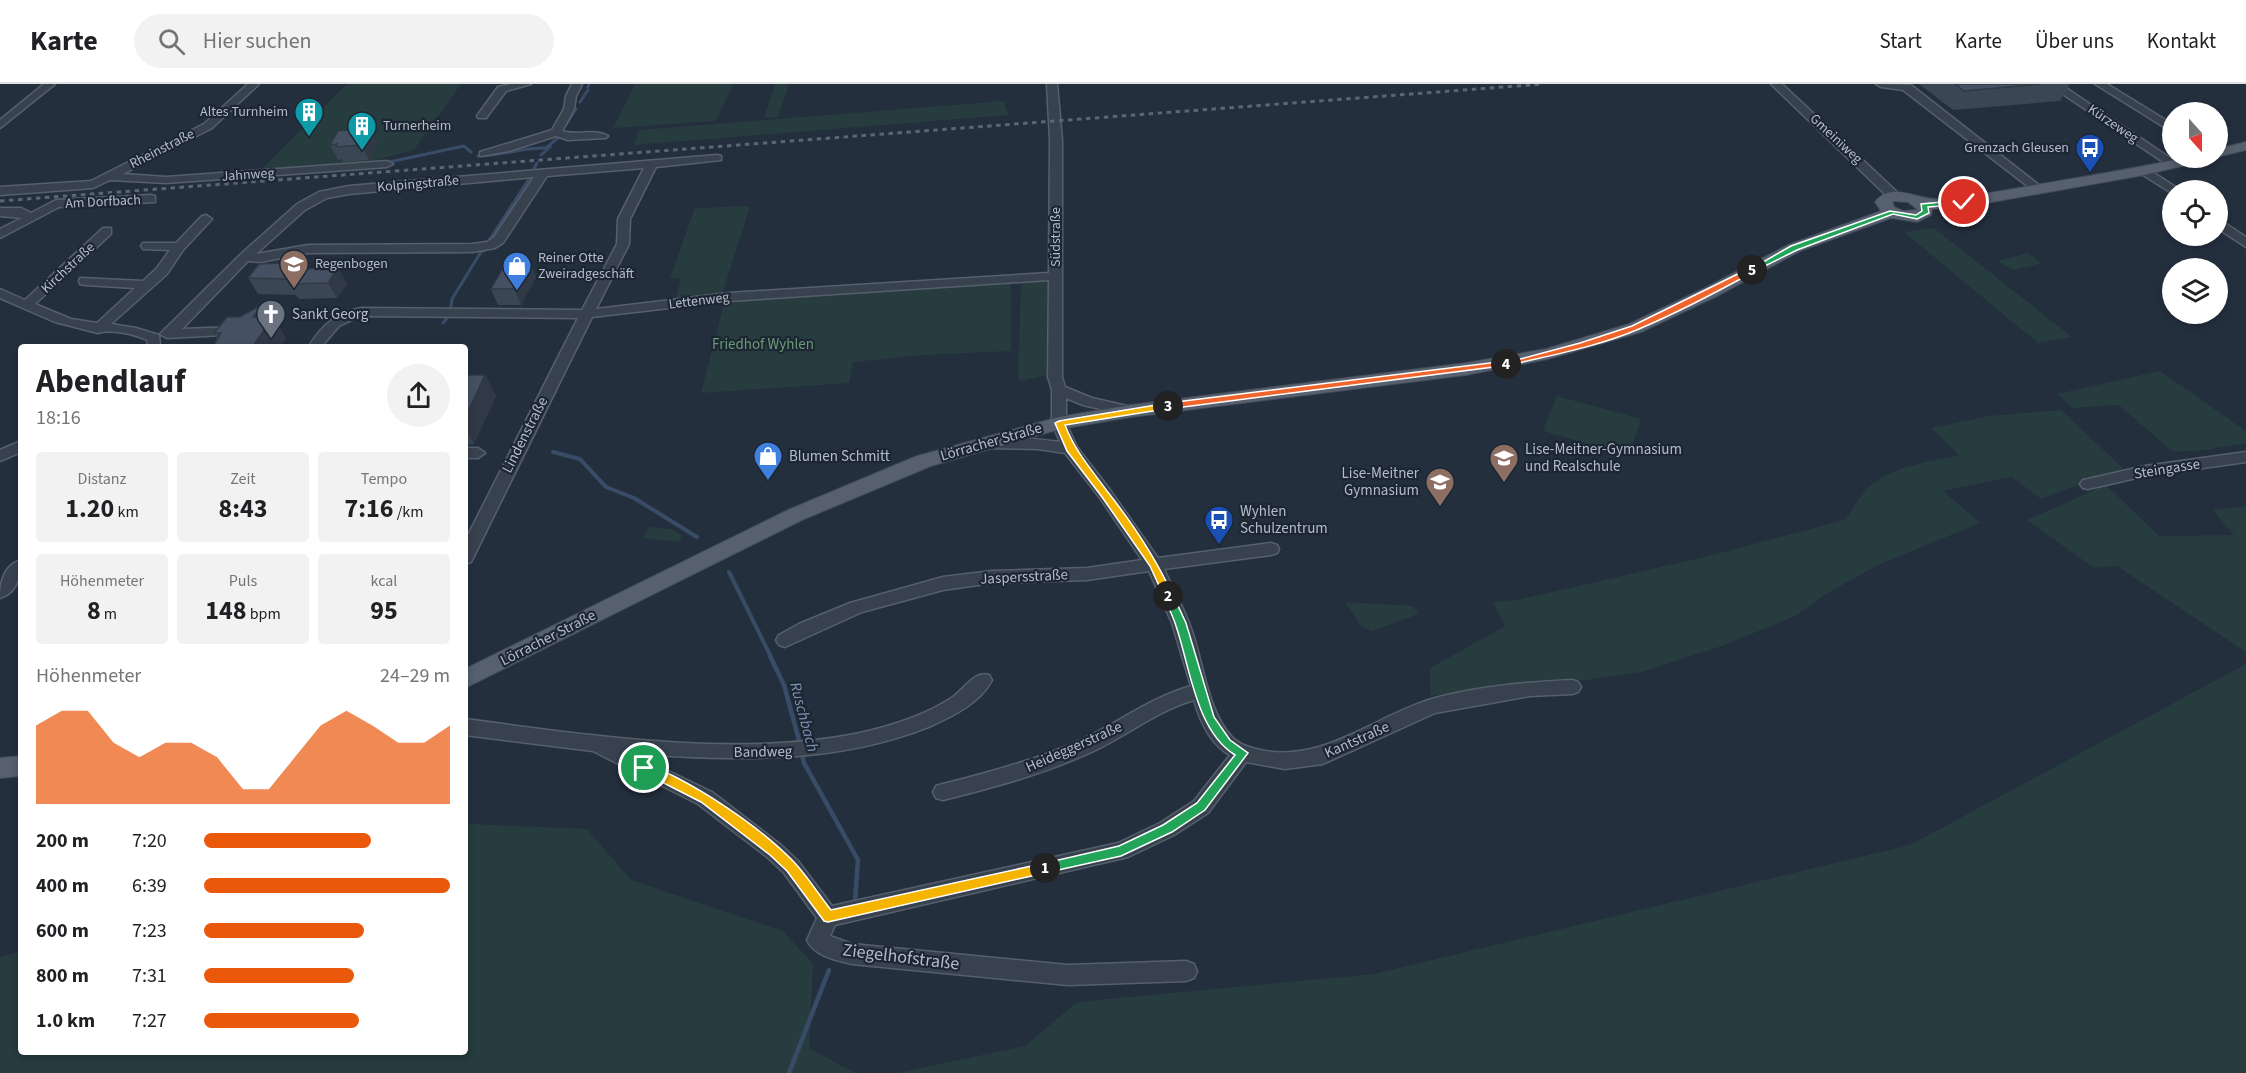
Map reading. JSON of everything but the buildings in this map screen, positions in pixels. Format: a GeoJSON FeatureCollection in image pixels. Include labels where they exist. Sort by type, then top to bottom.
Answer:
{"type":"FeatureCollection","features":[{"type":"Feature","properties":{"kind":"main road"},"geometry":{"type":"LineString","coordinates":[[2228,150],[2246,146]]}},
{"type":"Feature","properties":{"kind":"main road"},"geometry":{"type":"LineString","coordinates":[[1893,204],[1917,217],[1926,212],[1924,206],[1964,202],[2162,167]]}},
{"type":"Feature","properties":{"kind":"main road","name":"Lörracher Straße"},"geometry":{"type":"LineString","coordinates":[[468,678],[831,498],[924,461],[1059,423],[1131,411],[1466,369],[1548,354],[1635,328],[1711,292],[1794,248],[1893,204]]}},
{"type":"Feature","properties":{"kind":"main road"},"geometry":{"type":"LineString","coordinates":[[0,768],[18,766]]}},
{"type":"Feature","properties":{"kind":"street"},"geometry":{"type":"LineString","coordinates":[[0,125],[50,84]]}},
{"type":"Feature","properties":{"kind":"street","name":"Rheinstraße"},"geometry":{"type":"LineString","coordinates":[[0,191],[93,184],[208,126],[254,84]]}},
{"type":"Feature","properties":{"kind":"street"},"geometry":{"type":"LineString","coordinates":[[482,116],[503,86],[526,84]]}},
{"type":"Feature","properties":{"kind":"street"},"geometry":{"type":"LineString","coordinates":[[556,132],[577,84]]}},
{"type":"Feature","properties":{"kind":"street","name":"Südstraße"},"geometry":{"type":"LineString","coordinates":[[1052,84],[1056,140],[1055,377],[1059,390],[1059,423]]}},
{"type":"Feature","properties":{"kind":"street","name":"Gmeiniweg"},"geometry":{"type":"LineString","coordinates":[[1776,84],[1893,204]]}},
{"type":"Feature","properties":{"kind":"street"},"geometry":{"type":"LineString","coordinates":[[1881,84],[1905,86],[2038,189]]}},
{"type":"Feature","properties":{"kind":"street","name":"Kürzeweg"},"geometry":{"type":"LineString","coordinates":[[2053,84],[2162,157]]}},
{"type":"Feature","properties":{"kind":"street","name":"Kürzeweg"},"geometry":{"type":"LineString","coordinates":[[2100,84],[2162,123]]}},
{"type":"Feature","properties":{"kind":"street"},"geometry":{"type":"LineString","coordinates":[[484,154],[505,150],[556,132],[568,137],[602,136]]}},
{"type":"Feature","properties":{"kind":"street","name":"Kolpingstraße"},"geometry":{"type":"LineString","coordinates":[[172,332],[245,257],[301,207],[316,198],[331,193],[717,158]]}},
{"type":"Feature","properties":{"kind":"street","name":"Lindenstraße"},"geometry":{"type":"LineString","coordinates":[[468,552],[515,454],[623,244],[624,219],[652,163]]}},
{"type":"Feature","properties":{"kind":"street","name":"Jahnweg"},"geometry":{"type":"LineString","coordinates":[[109,176],[166,180],[387,164]]}},
{"type":"Feature","properties":{"kind":"street"},"geometry":{"type":"LineString","coordinates":[[2144,171],[2162,182]]}},
{"type":"Feature","properties":{"kind":"street"},"geometry":{"type":"LineString","coordinates":[[245,257],[260,258],[308,249],[472,248],[491,245],[499,240],[543,173]]}},
{"type":"Feature","properties":{"kind":"street","name":"Am Dorfbach"},"geometry":{"type":"LineString","coordinates":[[29,218],[56,204],[151,199]]}},
{"type":"Feature","properties":{"kind":"street"},"geometry":{"type":"LineString","coordinates":[[0,212],[21,212],[29,218],[0,234]]}},
{"type":"Feature","properties":{"kind":"street"},"geometry":{"type":"LineString","coordinates":[[98,329],[162,271],[179,247],[206,219]]}},
{"type":"Feature","properties":{"kind":"street"},"geometry":{"type":"LineString","coordinates":[[2228,230],[2246,243]]}},
{"type":"Feature","properties":{"kind":"street","name":"Kirchstraße"},"geometry":{"type":"LineString","coordinates":[[28,304],[107,231]]}},
{"type":"Feature","properties":{"kind":"street"},"geometry":{"type":"LineString","coordinates":[[147,246],[179,247]]}},
{"type":"Feature","properties":{"kind":"street","name":"Lettenweg"},"geometry":{"type":"LineString","coordinates":[[317,344],[327,328],[343,316],[361,312],[587,314],[729,297],[1056,276]]}},
{"type":"Feature","properties":{"kind":"street"},"geometry":{"type":"LineString","coordinates":[[85,280],[145,285]]}},
{"type":"Feature","properties":{"kind":"street","name":"Kirchstraße"},"geometry":{"type":"LineString","coordinates":[[0,293],[66,321],[98,329],[144,332],[154,342],[172,332],[246,331]]}},
{"type":"Feature","properties":{"kind":"street"},"geometry":{"type":"LineString","coordinates":[[1059,390],[1088,402],[1131,411]]}},
{"type":"Feature","properties":{"kind":"street","name":"Kantstraße"},"geometry":{"type":"LineString","coordinates":[[1059,423],[1070,449],[1105,494],[1154,565],[1181,623],[1209,719],[1226,744],[1242,753],[1264,759],[1285,761],[1323,756],[1409,715],[1434,706],[1530,689],[1572,687]]}},
{"type":"Feature","properties":{"kind":"street"},"geometry":{"type":"LineString","coordinates":[[982,443],[1038,444],[1070,449]]}},
{"type":"Feature","properties":{"kind":"street"},"geometry":{"type":"LineString","coordinates":[[0,456],[18,447]]}},
{"type":"Feature","properties":{"kind":"street","name":"Steingasse"},"geometry":{"type":"LineString","coordinates":[[2088,484],[2145,471],[2246,457]]}},
{"type":"Feature","properties":{"kind":"street","name":"Jaspersstraße"},"geometry":{"type":"LineString","coordinates":[[785,640],[804,628],[885,599],[947,583],[991,577],[1053,577],[1272,549]]}},
{"type":"Feature","properties":{"kind":"street"},"geometry":{"type":"LineString","coordinates":[[0,592],[18,570]]}},
{"type":"Feature","properties":{"kind":"street","name":"Bandweg"},"geometry":{"type":"LineString","coordinates":[[596,744],[732,753],[794,752],[876,738],[940,714],[950,710],[974,692],[983,680]]}},
{"type":"Feature","properties":{"kind":"street","name":"Heideggerstraße"},"geometry":{"type":"LineString","coordinates":[[943,792],[1007,776],[1055,758],[1092,743],[1173,699],[1200,691]]}},
{"type":"Feature","properties":{"kind":"street"},"geometry":{"type":"LineString","coordinates":[[468,727],[596,744],[705,798],[774,851],[791,867],[828,917],[1121,851],[1167,829],[1201,807],[1242,753]]}},
{"type":"Feature","properties":{"kind":"street"},"geometry":{"type":"LineString","coordinates":[[644,768],[641,757],[651,747]]}},
{"type":"Feature","properties":{"kind":"street","name":"Ziegelhofstraße"},"geometry":{"type":"LineString","coordinates":[[828,917],[817,940],[832,949],[852,954],[1068,975],[1186,971]]}},
{"type":"Feature","properties":{"kind":"green space"},"geometry":{"type":"Polygon","coordinates":[[[347,84],[461,84],[414,150],[368,162],[260,171],[347,84]]]}},
{"type":"Feature","properties":{"kind":"green space"},"geometry":{"type":"Polygon","coordinates":[[[635,84],[733,84],[716,121],[613,128],[635,84]]]}},
{"type":"Feature","properties":{"kind":"green space"},"geometry":{"type":"Polygon","coordinates":[[[775,84],[789,84],[778,117],[764,118],[775,84]]]}},
{"type":"Feature","properties":{"kind":"green space"},"geometry":{"type":"Polygon","coordinates":[[[1004,101],[1008,115],[634,145],[639,130],[1004,101]]]}},
{"type":"Feature","properties":{"kind":"green space"},"geometry":{"type":"Polygon","coordinates":[[[750,206],[722,295],[675,300],[681,279],[670,278],[695,208],[750,206]]]}},
{"type":"Feature","properties":{"kind":"green space"},"geometry":{"type":"Polygon","coordinates":[[[1934,228],[2072,337],[2038,343],[1904,232],[1934,228]]]}},
{"type":"Feature","properties":{"kind":"green space"},"geometry":{"type":"Polygon","coordinates":[[[2028,253],[2042,263],[2013,270],[1998,261],[2028,253]]]}},
{"type":"Feature","properties":{"kind":"green space"},"geometry":{"type":"Polygon","coordinates":[[[1043,280],[1050,283],[1046,375],[1021,381],[1018,377],[1021,284],[1043,280]]]}},
{"type":"Feature","properties":{"kind":"green space","name":"Friedhof Wyhlen"},"geometry":{"type":"Polygon","coordinates":[[[1011,284],[1011,351],[923,355],[853,362],[849,383],[701,393],[725,300],[1011,284]]]}},
{"type":"Feature","properties":{"kind":"green space"},"geometry":{"type":"Polygon","coordinates":[[[2160,371],[2246,431],[2246,443],[2206,450],[2173,452],[2119,405],[2073,408],[2057,394],[2160,371]]]}},
{"type":"Feature","properties":{"kind":"green space"},"geometry":{"type":"Polygon","coordinates":[[[1557,396],[1641,419],[1629,456],[1543,431],[1557,396]]]}},
{"type":"Feature","properties":{"kind":"green space"},"geometry":{"type":"Polygon","coordinates":[[[2061,410],[2126,471],[2098,477],[2041,499],[2012,477],[1943,491],[1980,523],[1878,565],[1826,594],[1795,616],[1722,646],[1642,672],[1430,696],[1430,668],[1505,626],[1493,602],[1522,599],[1713,555],[1844,520],[1866,490],[1879,479],[1900,469],[1959,455],[1931,428],[1989,416],[2061,410]]]}},
{"type":"Feature","properties":{"kind":"green space"},"geometry":{"type":"Polygon","coordinates":[[[2106,485],[2159,536],[2234,535],[2213,510],[2246,506],[2246,652],[2117,566],[2094,568],[2027,520],[2106,485]]]}},
{"type":"Feature","properties":{"kind":"green space"},"geometry":{"type":"Polygon","coordinates":[[[648,527],[671,529],[682,535],[680,542],[643,538],[648,527]]]}},
{"type":"Feature","properties":{"kind":"green space"},"geometry":{"type":"Polygon","coordinates":[[[1345,602],[1413,606],[1419,614],[1372,631],[1362,627],[1345,602]]]}},
{"type":"Feature","properties":{"kind":"green space"},"geometry":{"type":"Polygon","coordinates":[[[2246,664],[2246,1073],[897,1073],[1025,1046],[1077,1002],[1374,974],[1910,845],[2246,664]]]}},
{"type":"Feature","properties":{"kind":"green space"},"geometry":{"type":"Polygon","coordinates":[[[468,825],[587,829],[631,880],[783,931],[813,964],[809,1048],[855,1073],[0,1073],[0,957],[18,952],[18,1055],[468,1055],[468,825]]]}},
{"type":"Feature","properties":{"kind":"waterway"},"geometry":{"type":"LineString","coordinates":[[580,102],[588,90]]}},
{"type":"Feature","properties":{"kind":"waterway"},"geometry":{"type":"LineString","coordinates":[[565,126],[576,109]]}},
{"type":"Feature","properties":{"kind":"waterway"},"geometry":{"type":"LineString","coordinates":[[478,156],[546,148],[559,137]]}},
{"type":"Feature","properties":{"kind":"waterway"},"geometry":{"type":"LineString","coordinates":[[389,162],[464,146],[471,152]]}},
{"type":"Feature","properties":{"kind":"waterway"},"geometry":{"type":"LineString","coordinates":[[541,155],[550,147]]}},
{"type":"Feature","properties":{"kind":"waterway"},"geometry":{"type":"LineString","coordinates":[[534,169],[537,163]]}},
{"type":"Feature","properties":{"kind":"waterway"},"geometry":{"type":"LineString","coordinates":[[490,239],[529,179]]}},
{"type":"Feature","properties":{"kind":"waterway"},"geometry":{"type":"LineString","coordinates":[[451,306],[452,299],[481,252],[487,249]]}},
{"type":"Feature","properties":{"kind":"waterway"},"geometry":{"type":"LineString","coordinates":[[443,323],[448,317]]}},
{"type":"Feature","properties":{"kind":"waterway","name":"Ruschbach"},"geometry":{"type":"LineString","coordinates":[[553,452],[580,459],[606,487],[634,498],[697,537]]}},
{"type":"Feature","properties":{"kind":"waterway","name":"Ruschbach"},"geometry":{"type":"LineString","coordinates":[[729,572],[771,657]]}},
{"type":"Feature","properties":{"kind":"waterway","name":"Ruschbach"},"geometry":{"type":"LineString","coordinates":[[770,656],[784,685],[800,744]]}},
{"type":"Feature","properties":{"kind":"waterway","name":"Ruschbach"},"geometry":{"type":"LineString","coordinates":[[801,751],[804,763],[858,860],[855,901]]}},
{"type":"Feature","properties":{"kind":"waterway","name":"Ruschbach"},"geometry":{"type":"LineString","coordinates":[[789,1073],[829,970]]}},
{"type":"Feature","properties":{"kind":"railway"},"geometry":{"type":"LineString","coordinates":[[0,201],[1543,84]]}},
{"type":"Feature","properties":{"kind":"place","name":"Altes Turnheim"},"geometry":{"type":"Point","coordinates":[309,138]}},
{"type":"Feature","properties":{"kind":"place","name":"Turnerheim"},"geometry":{"type":"Point","coordinates":[362,152]}},
{"type":"Feature","properties":{"kind":"place","name":"Grenzach Gleusen"},"geometry":{"type":"Point","coordinates":[2090,174]}},
{"type":"Feature","properties":{"kind":"place","name":"Regenbogen"},"geometry":{"type":"Point","coordinates":[294,290]}},
{"type":"Feature","properties":{"kind":"place","name":"Reiner Otte Zweiradgeschäft"},"geometry":{"type":"Point","coordinates":[517,292]}},
{"type":"Feature","properties":{"kind":"place","name":"Sankt Georg"},"geometry":{"type":"Point","coordinates":[271,340]}},
{"type":"Feature","properties":{"kind":"place","name":"Blumen Schmitt"},"geometry":{"type":"Point","coordinates":[768,482]}},
{"type":"Feature","properties":{"kind":"place","name":"Lise-Meitner-Gymnasium und Realschule"},"geometry":{"type":"Point","coordinates":[1504,484]}},
{"type":"Feature","properties":{"kind":"place","name":"Lise-Meitner Gymnasium"},"geometry":{"type":"Point","coordinates":[1440,508]}},
{"type":"Feature","properties":{"kind":"place","name":"Wyhlen Schulzentrum"},"geometry":{"type":"Point","coordinates":[1219,546]}},
{"type":"Feature","properties":{"kind":"route"},"geometry":{"type":"LineString","coordinates":[[644,768],[705,798],[774,851],[791,867],[828,917],[1121,851],[1167,829],[1201,807],[1242,753],[1226,744],[1209,719],[1181,623],[1154,565],[1105,494],[1070,449],[1059,423],[1131,411],[1510,363],[1548,354],[1635,328],[1711,292],[1794,248],[1893,212],[1917,217],[1925,214],[1924,206],[1964,202]]}}]}
